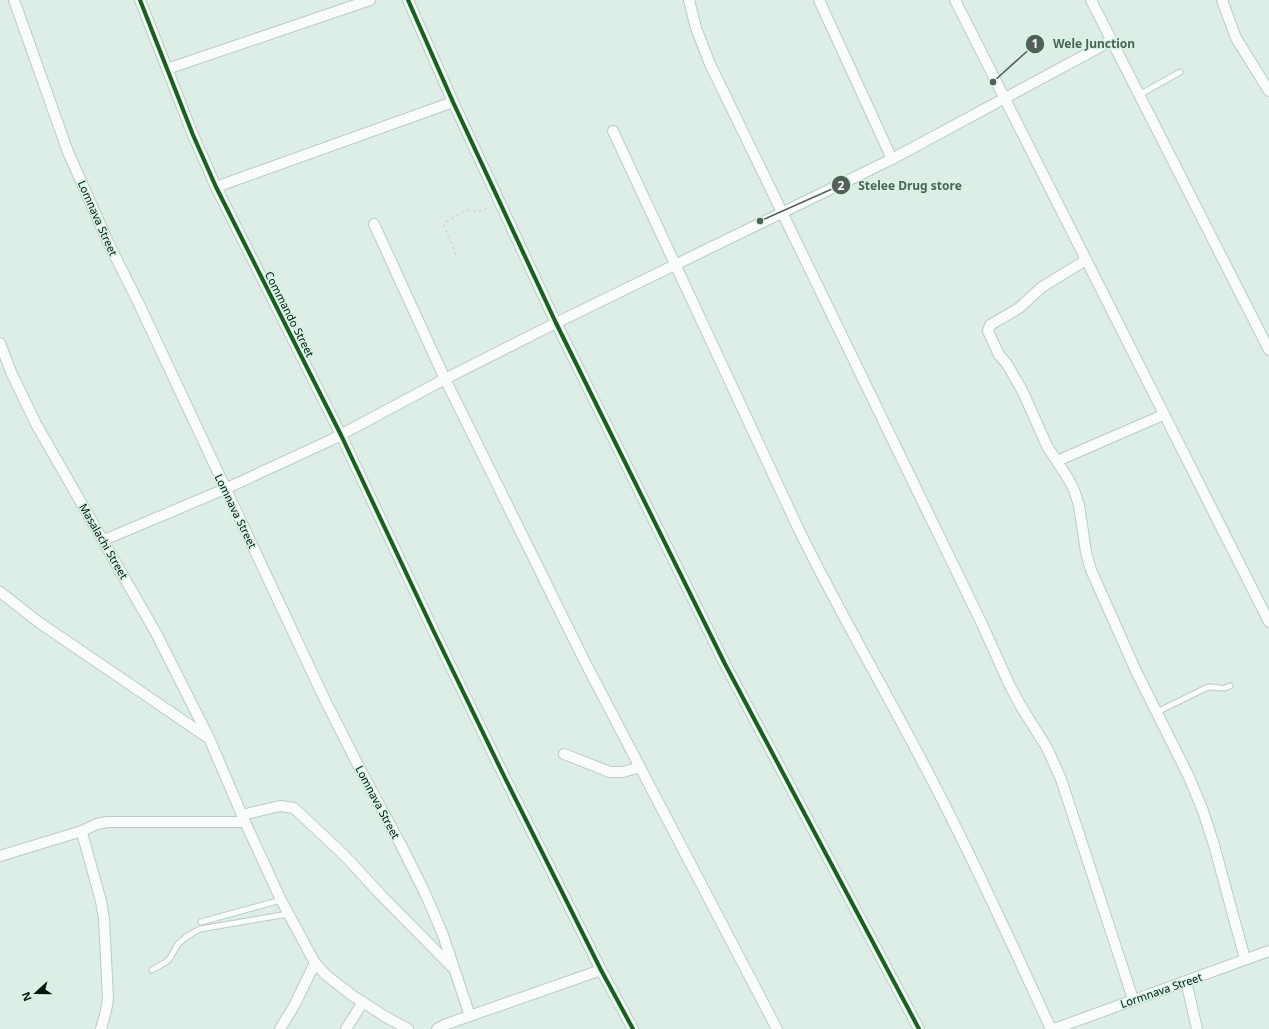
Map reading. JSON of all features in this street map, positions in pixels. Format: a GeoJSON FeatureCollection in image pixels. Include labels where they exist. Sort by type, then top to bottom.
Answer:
{"type":"FeatureCollection","features":[{"type":"Feature","properties":{"kind":"street","name":"Lomnava Street"},"geometry":{"type":"LineString","coordinates":[[14,0],[68,152],[108,242],[139,304],[327,705],[401,845],[425,894],[443,935],[470,1016]]}},
{"type":"Feature","properties":{"kind":"street","name":"Commando Street"},"geometry":{"type":"LineString","coordinates":[[140,0],[193,135],[216,187],[341,435],[505,778],[633,1029]]}},
{"type":"Feature","properties":{"kind":"street"},"geometry":{"type":"LineString","coordinates":[[167,69],[370,0]]}},
{"type":"Feature","properties":{"kind":"street"},"geometry":{"type":"LineString","coordinates":[[408,0],[453,102],[556,323],[725,664],[919,1029]]}},
{"type":"Feature","properties":{"kind":"street"},"geometry":{"type":"LineString","coordinates":[[689,0],[696,28],[710,64],[979,616],[1010,686],[1055,763],[1064,786],[1133,999]]}},
{"type":"Feature","properties":{"kind":"street"},"geometry":{"type":"LineString","coordinates":[[819,0],[892,159]]}},
{"type":"Feature","properties":{"kind":"street"},"geometry":{"type":"LineString","coordinates":[[955,0],[1269,622]]}},
{"type":"Feature","properties":{"kind":"street"},"geometry":{"type":"LineString","coordinates":[[1091,0],[1269,350]]}},
{"type":"Feature","properties":{"kind":"street"},"geometry":{"type":"LineString","coordinates":[[1222,0],[1236,38],[1269,91]]}},
{"type":"Feature","properties":{"kind":"street"},"geometry":{"type":"LineString","coordinates":[[104,540],[225,489],[341,435],[445,379],[556,323],[892,159],[1111,41]]}},
{"type":"Feature","properties":{"kind":"street"},"geometry":{"type":"LineString","coordinates":[[216,187],[453,102]]}},
{"type":"Feature","properties":{"kind":"street"},"geometry":{"type":"LineString","coordinates":[[613,132],[812,558],[934,783],[1053,1029]]}},
{"type":"Feature","properties":{"kind":"street"},"geometry":{"type":"LineString","coordinates":[[374,224],[445,379],[586,664],[777,1029]]}},
{"type":"Feature","properties":{"kind":"street"},"geometry":{"type":"LineString","coordinates":[[1086,260],[1042,287],[1019,308],[988,328],[988,331],[999,355],[1007,364],[1023,392],[1044,441],[1069,480],[1079,505],[1086,552],[1091,570],[1136,671],[1157,712],[1203,811],[1214,845],[1245,959]]}},
{"type":"Feature","properties":{"kind":"street","name":"Masalachi Street"},"geometry":{"type":"LineString","coordinates":[[0,343],[36,424],[70,485],[104,540],[156,633],[209,738],[243,818],[281,900],[314,963],[326,975],[363,1002],[408,1029]]}},
{"type":"Feature","properties":{"kind":"street"},"geometry":{"type":"LineString","coordinates":[[1057,461],[1163,414]]}},
{"type":"Feature","properties":{"kind":"street"},"geometry":{"type":"LineString","coordinates":[[0,592],[37,621],[209,738]]}},
{"type":"Feature","properties":{"kind":"street"},"geometry":{"type":"LineString","coordinates":[[564,754],[610,772],[623,772],[640,767]]}},
{"type":"Feature","properties":{"kind":"street"},"geometry":{"type":"LineString","coordinates":[[0,856],[82,831],[97,824],[115,822],[243,818],[280,806],[294,808],[345,856],[380,894],[454,968]]}},
{"type":"Feature","properties":{"kind":"street"},"geometry":{"type":"LineString","coordinates":[[82,831],[101,901],[104,919],[108,999],[101,1029]]}},
{"type":"Feature","properties":{"kind":"street","name":"Lormnava Street"},"geometry":{"type":"LineString","coordinates":[[1053,1029],[1077,1025],[1133,999],[1269,951]]}},
{"type":"Feature","properties":{"kind":"street"},"geometry":{"type":"LineString","coordinates":[[280,1029],[294,1006],[314,963]]}},
{"type":"Feature","properties":{"kind":"street"},"geometry":{"type":"LineString","coordinates":[[437,1029],[444,1025],[602,970]]}},
{"type":"Feature","properties":{"kind":"street"},"geometry":{"type":"LineString","coordinates":[[1186,981],[1198,1029]]}},
{"type":"Feature","properties":{"kind":"street"},"geometry":{"type":"LineString","coordinates":[[346,1029],[363,1002]]}},
{"type":"Feature","properties":{"kind":"lane"},"geometry":{"type":"LineString","coordinates":[[1138,95],[1180,72]]}},
{"type":"Feature","properties":{"kind":"lane"},"geometry":{"type":"LineString","coordinates":[[1157,712],[1208,687],[1212,686],[1220,689],[1230,686]]}},
{"type":"Feature","properties":{"kind":"lane"},"geometry":{"type":"LineString","coordinates":[[201,922],[281,900]]}},
{"type":"Feature","properties":{"kind":"lane"},"geometry":{"type":"LineString","coordinates":[[152,970],[166,962],[178,944],[186,937],[200,929],[288,914]]}},
{"type":"Feature","properties":{"kind":"path"},"geometry":{"type":"LineString","coordinates":[[456,255],[444,226],[446,222],[464,211],[469,210],[477,212],[500,202]]}},
{"type":"Feature","properties":{"kind":"cycle path"},"geometry":{"type":"LineString","coordinates":[[140,0],[193,135],[216,187],[341,435],[505,778],[601,970],[633,1029]]}},
{"type":"Feature","properties":{"kind":"cycle path"},"geometry":{"type":"LineString","coordinates":[[408,0],[453,102],[556,323],[725,664],[919,1029]]}},
{"type":"Feature","properties":{"kind":"place","name":"Wele Junction"},"geometry":{"type":"Point","coordinates":[993,82]}},
{"type":"Feature","properties":{"kind":"place","name":"Stelee Drug store"},"geometry":{"type":"Point","coordinates":[760,221]}}]}
